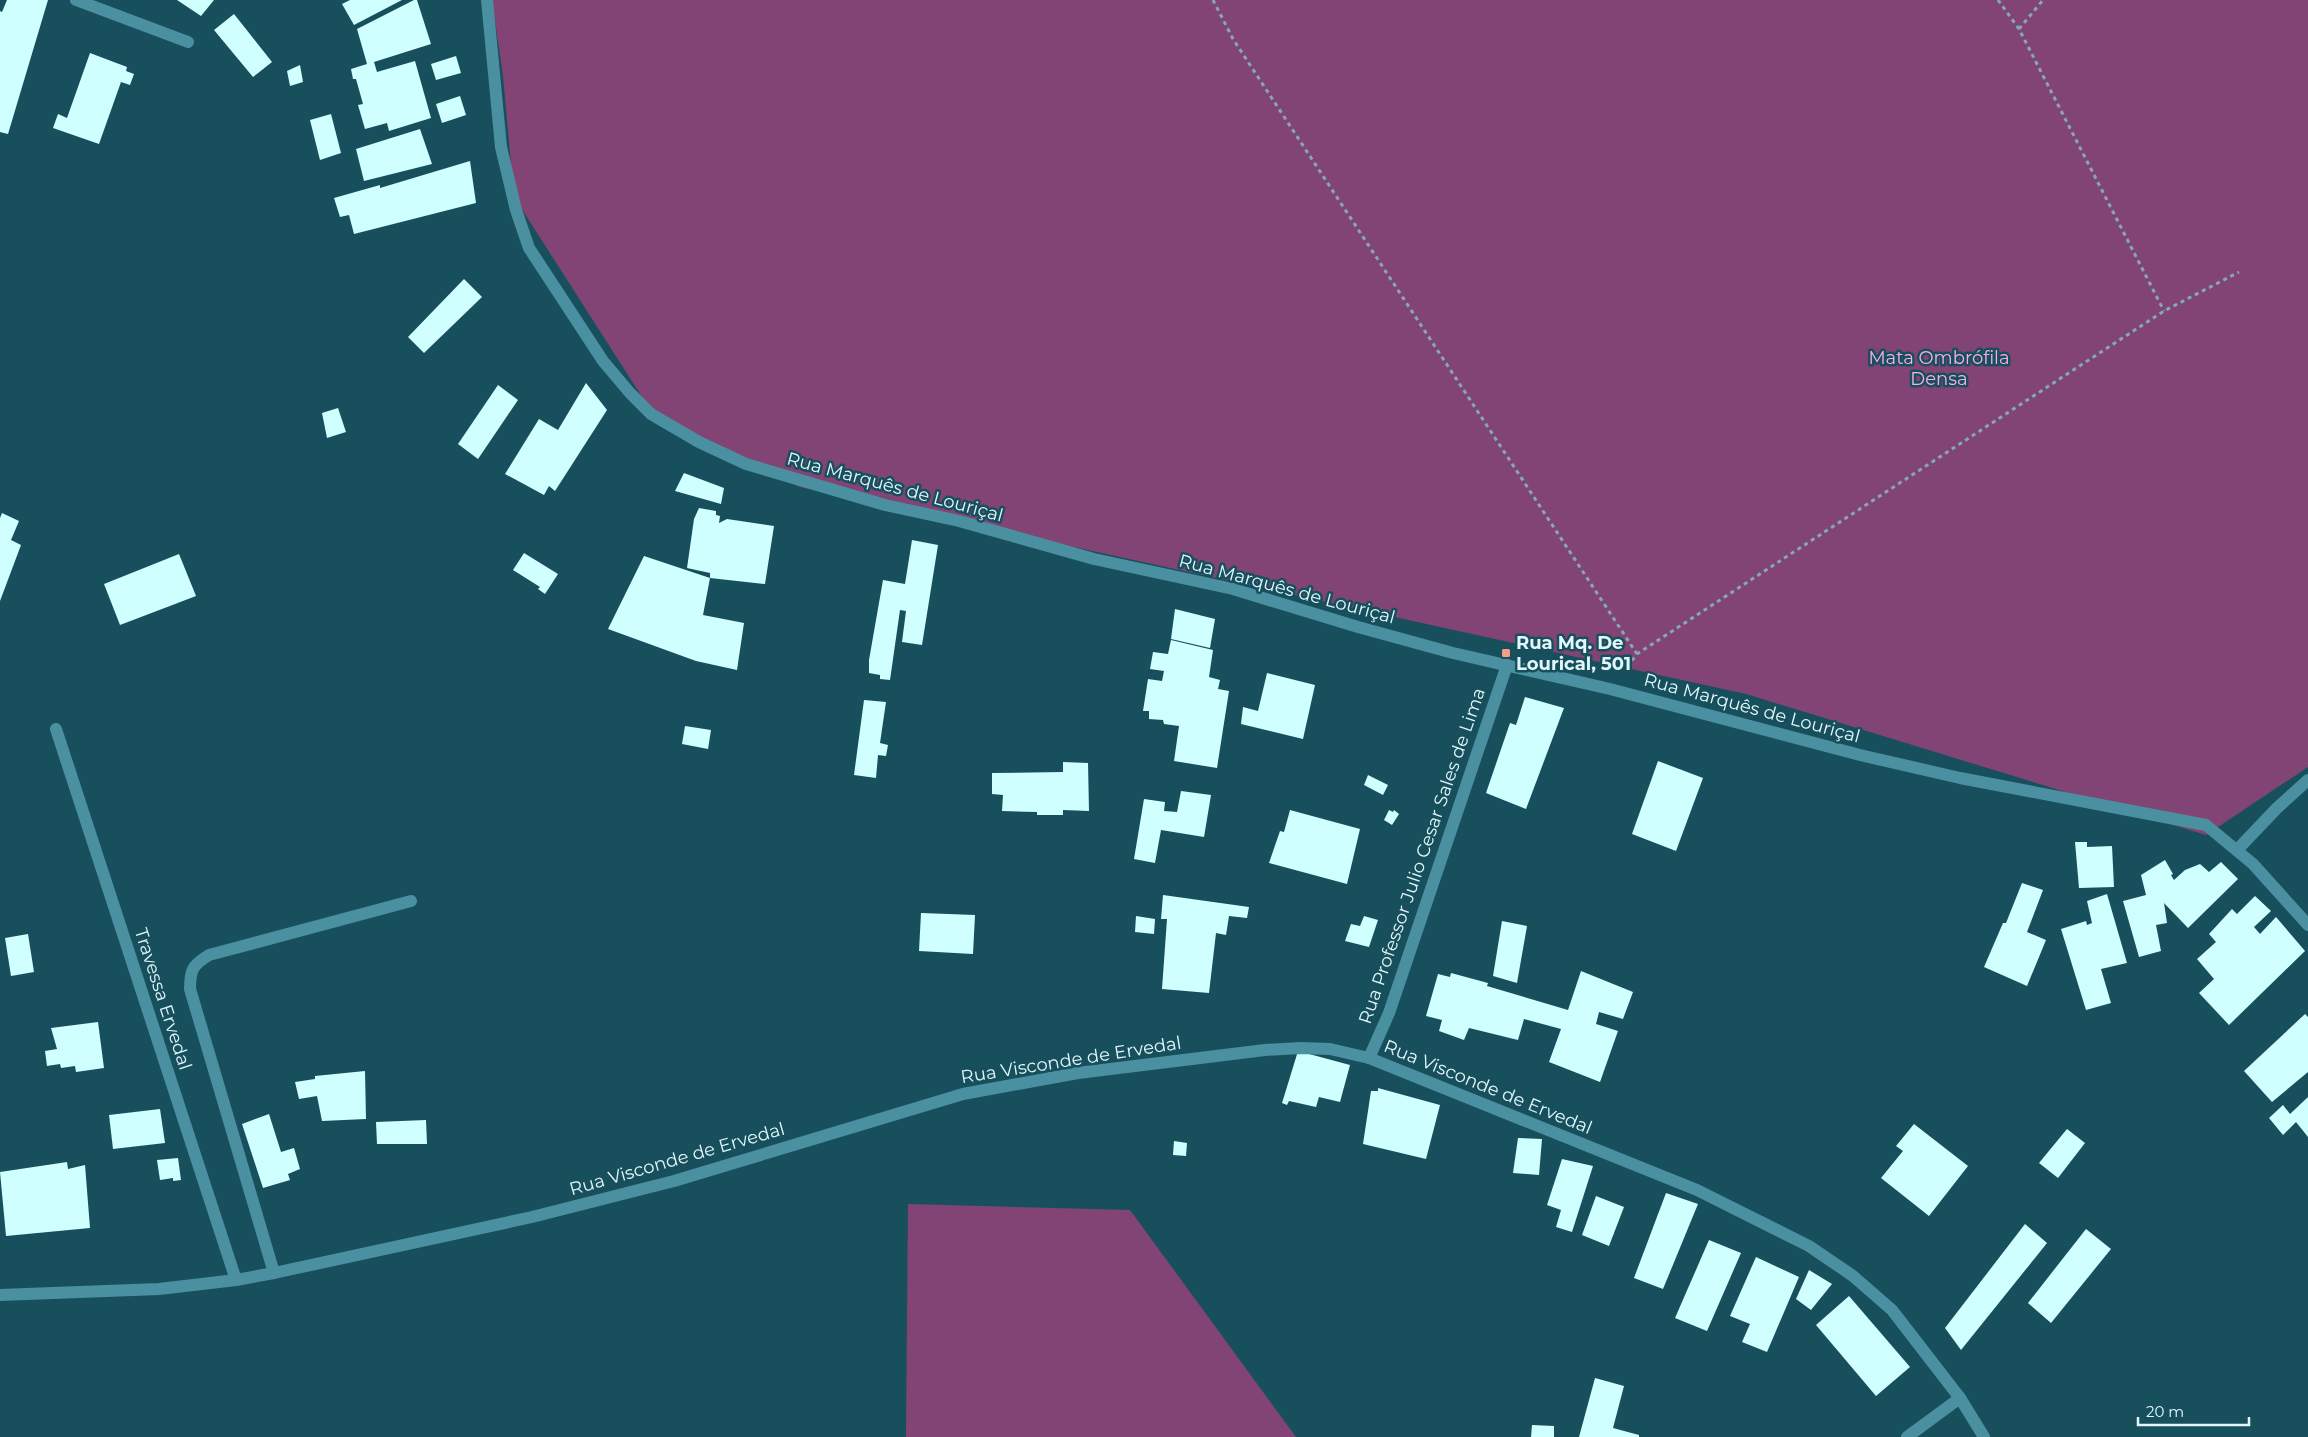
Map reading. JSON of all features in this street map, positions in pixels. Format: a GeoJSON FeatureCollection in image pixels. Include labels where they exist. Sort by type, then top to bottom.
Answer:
{"type":"FeatureCollection","features":[{"type":"Feature","properties":{"kind":"street"},"geometry":{"type":"LineString","coordinates":[[76,0],[188,42]]}},
{"type":"Feature","properties":{"kind":"street","name":"Rua Marquês de Louriçal"},"geometry":{"type":"LineString","coordinates":[[488,0],[501,147],[516,210],[529,248],[603,361],[650,414],[699,442],[746,464],[885,505],[959,522],[1094,559],[1233,589],[1358,627],[1453,653],[1610,689],[1860,755],[1960,778],[2206,825],[2237,850],[2308,925]]}},
{"type":"Feature","properties":{"kind":"street","name":"Rua Professor Julio Cesar Sales de Lima"},"geometry":{"type":"LineString","coordinates":[[1369,1058],[1389,1013],[1507,664]]}},
{"type":"Feature","properties":{"kind":"street","name":"Travessa Ervedal"},"geometry":{"type":"LineString","coordinates":[[56,729],[236,1280]]}},
{"type":"Feature","properties":{"kind":"street"},"geometry":{"type":"LineString","coordinates":[[2237,850],[2277,808],[2308,780]]}},
{"type":"Feature","properties":{"kind":"street"},"geometry":{"type":"LineString","coordinates":[[274,1274],[190,989],[190,974],[196,964],[209,955],[411,901]]}},
{"type":"Feature","properties":{"kind":"street","name":"Rua Visconde de Ervedal"},"geometry":{"type":"LineString","coordinates":[[0,1295],[159,1289],[274,1274],[532,1217],[674,1181],[963,1094],[1078,1072],[1265,1050],[1330,1049],[1369,1058],[1697,1190],[1809,1246],[1853,1276],[1892,1310],[1960,1398],[1984,1437]]}},
{"type":"Feature","properties":{"kind":"street"},"geometry":{"type":"LineString","coordinates":[[1907,1437],[1960,1398]]}},
{"type":"Feature","properties":{"kind":"path"},"geometry":{"type":"LineString","coordinates":[[1213,0],[1238,47],[1637,654]]}},
{"type":"Feature","properties":{"kind":"path"},"geometry":{"type":"LineString","coordinates":[[1998,0],[2018,29],[2164,311]]}},
{"type":"Feature","properties":{"kind":"path"},"geometry":{"type":"LineString","coordinates":[[2018,29],[2043,0]]}},
{"type":"Feature","properties":{"kind":"path"},"geometry":{"type":"LineString","coordinates":[[1610,689],[1637,654],[2164,311],[2239,272]]}},
{"type":"Feature","properties":{"kind":"green space","name":"Mata Ombrófila Densa"},"geometry":{"type":"Polygon","coordinates":[[[492,0],[2308,0],[2308,767],[2206,835],[1746,694],[800,487],[660,425],[514,197],[503,76],[492,0]]]}},
{"type":"Feature","properties":{"kind":"green space"},"geometry":{"type":"Polygon","coordinates":[[[908,1204],[1130,1210],[1296,1437],[906,1437],[908,1204]]]}},
{"type":"Feature","properties":{"kind":"building"},"geometry":{"type":"Polygon","coordinates":[[[7,0],[48,0],[8,134],[0,132],[0,11],[2,12],[7,0]]]}},
{"type":"Feature","properties":{"kind":"building"},"geometry":{"type":"Polygon","coordinates":[[[177,0],[214,0],[201,16],[177,0]]]}},
{"type":"Feature","properties":{"kind":"building"},"geometry":{"type":"Polygon","coordinates":[[[350,0],[402,0],[354,25],[342,4],[350,0]]]}},
{"type":"Feature","properties":{"kind":"building"},"geometry":{"type":"Polygon","coordinates":[[[417,0],[431,44],[374,62],[377,72],[415,61],[431,118],[389,131],[387,123],[365,129],[358,105],[363,104],[351,69],[367,64],[357,29],[417,0]]]}},
{"type":"Feature","properties":{"kind":"building"},"geometry":{"type":"Polygon","coordinates":[[[234,14],[272,62],[253,77],[214,30],[234,14]]]}},
{"type":"Feature","properties":{"kind":"building"},"geometry":{"type":"Polygon","coordinates":[[[90,53],[127,67],[126,71],[134,74],[130,85],[121,82],[99,144],[53,128],[58,114],[67,118],[90,53]]]}},
{"type":"Feature","properties":{"kind":"building"},"geometry":{"type":"Polygon","coordinates":[[[456,56],[461,73],[436,80],[431,64],[456,56]]]}},
{"type":"Feature","properties":{"kind":"building"},"geometry":{"type":"Polygon","coordinates":[[[300,65],[303,82],[290,86],[287,71],[300,65]]]}},
{"type":"Feature","properties":{"kind":"building"},"geometry":{"type":"Polygon","coordinates":[[[460,96],[466,115],[442,123],[436,104],[460,96]]]}},
{"type":"Feature","properties":{"kind":"building"},"geometry":{"type":"Polygon","coordinates":[[[331,114],[341,153],[320,160],[310,120],[331,114]]]}},
{"type":"Feature","properties":{"kind":"building"},"geometry":{"type":"Polygon","coordinates":[[[420,129],[432,164],[364,181],[356,149],[420,129]]]}},
{"type":"Feature","properties":{"kind":"building"},"geometry":{"type":"Polygon","coordinates":[[[470,161],[476,203],[354,234],[349,215],[340,217],[334,198],[380,185],[380,188],[470,161]]]}},
{"type":"Feature","properties":{"kind":"building"},"geometry":{"type":"Polygon","coordinates":[[[464,279],[482,297],[424,353],[408,337],[464,279]]]}},
{"type":"Feature","properties":{"kind":"building"},"geometry":{"type":"Polygon","coordinates":[[[586,383],[607,410],[555,491],[549,486],[544,495],[505,474],[539,419],[558,430],[586,383]]]}},
{"type":"Feature","properties":{"kind":"building"},"geometry":{"type":"Polygon","coordinates":[[[498,385],[518,400],[478,459],[458,444],[498,385]]]}},
{"type":"Feature","properties":{"kind":"building"},"geometry":{"type":"Polygon","coordinates":[[[338,408],[346,432],[327,438],[322,413],[338,408]]]}},
{"type":"Feature","properties":{"kind":"building"},"geometry":{"type":"Polygon","coordinates":[[[684,473],[724,488],[721,504],[675,491],[684,473]]]}},
{"type":"Feature","properties":{"kind":"building"},"geometry":{"type":"Polygon","coordinates":[[[699,508],[716,511],[716,515],[720,516],[719,523],[727,519],[774,526],[765,584],[710,578],[710,573],[687,568],[694,519],[699,508]]]}},
{"type":"Feature","properties":{"kind":"building"},"geometry":{"type":"Polygon","coordinates":[[[2,513],[19,521],[11,540],[21,545],[0,601],[0,518],[2,513]]]}},
{"type":"Feature","properties":{"kind":"building"},"geometry":{"type":"Polygon","coordinates":[[[912,540],[938,545],[922,645],[902,642],[906,611],[900,610],[890,680],[880,679],[880,675],[869,673],[869,660],[883,580],[905,584],[912,540]]]}},
{"type":"Feature","properties":{"kind":"building"},"geometry":{"type":"Polygon","coordinates":[[[524,553],[558,574],[545,594],[538,589],[540,587],[513,570],[524,553]]]}},
{"type":"Feature","properties":{"kind":"building"},"geometry":{"type":"Polygon","coordinates":[[[179,554],[196,596],[120,625],[104,584],[179,554]]]}},
{"type":"Feature","properties":{"kind":"building"},"geometry":{"type":"Polygon","coordinates":[[[644,556],[710,578],[703,615],[744,623],[737,670],[696,661],[608,629],[644,556]]]}},
{"type":"Feature","properties":{"kind":"building"},"geometry":{"type":"Polygon","coordinates":[[[1175,609],[1215,619],[1210,648],[1171,639],[1175,609]]]}},
{"type":"Feature","properties":{"kind":"building"},"geometry":{"type":"Polygon","coordinates":[[[1171,640],[1213,650],[1209,677],[1220,680],[1218,689],[1229,691],[1217,768],[1174,761],[1179,726],[1164,724],[1163,720],[1149,719],[1149,711],[1143,711],[1148,679],[1162,681],[1164,671],[1150,669],[1153,652],[1168,654],[1171,640]]]}},
{"type":"Feature","properties":{"kind":"building"},"geometry":{"type":"Polygon","coordinates":[[[1267,673],[1315,685],[1303,739],[1241,724],[1243,707],[1258,711],[1267,673]]]}},
{"type":"Feature","properties":{"kind":"building"},"geometry":{"type":"Polygon","coordinates":[[[1525,697],[1564,708],[1526,809],[1486,793],[1510,723],[1516,725],[1525,697]]]}},
{"type":"Feature","properties":{"kind":"building"},"geometry":{"type":"Polygon","coordinates":[[[864,700],[886,702],[880,743],[888,745],[886,756],[878,755],[876,778],[854,775],[864,700]]]}},
{"type":"Feature","properties":{"kind":"building"},"geometry":{"type":"Polygon","coordinates":[[[685,726],[711,730],[708,749],[682,744],[685,726]]]}},
{"type":"Feature","properties":{"kind":"building"},"geometry":{"type":"Polygon","coordinates":[[[1658,761],[1703,778],[1676,851],[1632,834],[1658,761]]]}},
{"type":"Feature","properties":{"kind":"building"},"geometry":{"type":"Polygon","coordinates":[[[1063,762],[1088,763],[1089,811],[1063,810],[1063,815],[1037,815],[1037,812],[1002,811],[1003,795],[992,794],[992,773],[1063,772],[1063,762]]]}},
{"type":"Feature","properties":{"kind":"building"},"geometry":{"type":"Polygon","coordinates":[[[1368,775],[1388,785],[1383,795],[1364,785],[1368,775]]]}},
{"type":"Feature","properties":{"kind":"building"},"geometry":{"type":"Polygon","coordinates":[[[1181,791],[1211,795],[1204,837],[1161,830],[1155,863],[1134,859],[1144,799],[1165,802],[1164,811],[1177,812],[1181,791]]]}},
{"type":"Feature","properties":{"kind":"building"},"geometry":{"type":"Polygon","coordinates":[[[1290,810],[1360,829],[1347,884],[1269,863],[1280,831],[1284,832],[1290,810]]]}},
{"type":"Feature","properties":{"kind":"building"},"geometry":{"type":"Polygon","coordinates":[[[1389,810],[1393,812],[1394,810],[1399,814],[1392,825],[1384,820],[1389,810]]]}},
{"type":"Feature","properties":{"kind":"building"},"geometry":{"type":"Polygon","coordinates":[[[2075,842],[2087,842],[2087,847],[2112,846],[2114,887],[2079,888],[2075,842]]]}},
{"type":"Feature","properties":{"kind":"building"},"geometry":{"type":"Polygon","coordinates":[[[2165,860],[2173,874],[2171,875],[2174,880],[2185,870],[2200,864],[2209,872],[2221,862],[2238,879],[2188,928],[2164,903],[2167,923],[2156,925],[2161,951],[2139,957],[2123,901],[2146,895],[2141,875],[2165,860]]]}},
{"type":"Feature","properties":{"kind":"building"},"geometry":{"type":"Polygon","coordinates":[[[2022,883],[2043,890],[2027,932],[2046,940],[2027,986],[1984,967],[2003,923],[2006,923],[2022,883]]]}},
{"type":"Feature","properties":{"kind":"building"},"geometry":{"type":"Polygon","coordinates":[[[2107,894],[2127,963],[2101,969],[2111,1003],[2086,1010],[2061,929],[2086,921],[2087,925],[2092,923],[2087,901],[2107,894]]]}},
{"type":"Feature","properties":{"kind":"building"},"geometry":{"type":"Polygon","coordinates":[[[1163,895],[1249,907],[1247,918],[1229,916],[1226,935],[1216,933],[1209,993],[1162,989],[1167,919],[1161,919],[1163,895]]]}},
{"type":"Feature","properties":{"kind":"building"},"geometry":{"type":"Polygon","coordinates":[[[2255,896],[2271,911],[2254,927],[2260,934],[2276,917],[2305,951],[2229,1025],[2199,993],[2214,979],[2197,959],[2216,942],[2209,934],[2232,909],[2237,914],[2255,896]]]}},
{"type":"Feature","properties":{"kind":"building"},"geometry":{"type":"Polygon","coordinates":[[[921,913],[975,915],[973,954],[919,951],[921,913]]]}},
{"type":"Feature","properties":{"kind":"building"},"geometry":{"type":"Polygon","coordinates":[[[1136,916],[1155,919],[1154,934],[1135,932],[1136,916]]]}},
{"type":"Feature","properties":{"kind":"building"},"geometry":{"type":"Polygon","coordinates":[[[1364,916],[1378,920],[1369,947],[1345,941],[1351,924],[1360,926],[1364,916]]]}},
{"type":"Feature","properties":{"kind":"building"},"geometry":{"type":"Polygon","coordinates":[[[1502,921],[1527,926],[1517,983],[1493,976],[1502,921]]]}},
{"type":"Feature","properties":{"kind":"building"},"geometry":{"type":"Polygon","coordinates":[[[28,934],[34,972],[11,976],[5,938],[28,934]]]}},
{"type":"Feature","properties":{"kind":"building"},"geometry":{"type":"Polygon","coordinates":[[[1581,971],[1633,992],[1623,1019],[1599,1012],[1596,1024],[1618,1031],[1600,1082],[1549,1062],[1561,1029],[1524,1019],[1518,1040],[1469,1028],[1464,1040],[1439,1031],[1442,1020],[1426,1016],[1438,974],[1450,977],[1451,973],[1488,983],[1487,986],[1568,1010],[1581,971]]]}},
{"type":"Feature","properties":{"kind":"building"},"geometry":{"type":"Polygon","coordinates":[[[2305,1014],[2308,1017],[2308,1072],[2272,1102],[2244,1071],[2305,1014]]]}},
{"type":"Feature","properties":{"kind":"building"},"geometry":{"type":"Polygon","coordinates":[[[98,1022],[104,1068],[76,1072],[75,1066],[61,1068],[60,1064],[47,1066],[45,1051],[57,1049],[51,1028],[98,1022]]]}},
{"type":"Feature","properties":{"kind":"building"},"geometry":{"type":"Polygon","coordinates":[[[1298,1051],[1350,1065],[1340,1102],[1319,1097],[1316,1107],[1289,1101],[1287,1105],[1282,1103],[1298,1051]]]}},
{"type":"Feature","properties":{"kind":"building"},"geometry":{"type":"Polygon","coordinates":[[[365,1071],[366,1119],[322,1121],[317,1096],[299,1099],[295,1082],[315,1079],[315,1076],[365,1071]]]}},
{"type":"Feature","properties":{"kind":"building"},"geometry":{"type":"Polygon","coordinates":[[[1378,1088],[1440,1105],[1426,1159],[1363,1144],[1371,1091],[1378,1091],[1378,1088]]]}},
{"type":"Feature","properties":{"kind":"building"},"geometry":{"type":"Polygon","coordinates":[[[2308,1097],[2308,1137],[2296,1122],[2283,1135],[2269,1118],[2283,1105],[2290,1114],[2308,1097]]]}},
{"type":"Feature","properties":{"kind":"building"},"geometry":{"type":"Polygon","coordinates":[[[160,1109],[165,1143],[113,1149],[109,1115],[160,1109]]]}},
{"type":"Feature","properties":{"kind":"building"},"geometry":{"type":"Polygon","coordinates":[[[269,1114],[281,1152],[294,1148],[300,1169],[288,1174],[290,1180],[263,1188],[242,1124],[269,1114]]]}},
{"type":"Feature","properties":{"kind":"building"},"geometry":{"type":"Polygon","coordinates":[[[426,1120],[427,1144],[377,1144],[376,1122],[426,1120]]]}},
{"type":"Feature","properties":{"kind":"building"},"geometry":{"type":"Polygon","coordinates":[[[1914,1124],[1968,1166],[1929,1216],[1881,1178],[1903,1151],[1896,1146],[1914,1124]]]}},
{"type":"Feature","properties":{"kind":"building"},"geometry":{"type":"Polygon","coordinates":[[[2067,1129],[2085,1143],[2058,1178],[2039,1163],[2067,1129]]]}},
{"type":"Feature","properties":{"kind":"building"},"geometry":{"type":"Polygon","coordinates":[[[1518,1138],[1542,1139],[1539,1175],[1513,1173],[1518,1138]]]}},
{"type":"Feature","properties":{"kind":"building"},"geometry":{"type":"Polygon","coordinates":[[[1174,1141],[1187,1143],[1186,1156],[1173,1155],[1174,1141]]]}},
{"type":"Feature","properties":{"kind":"building"},"geometry":{"type":"Polygon","coordinates":[[[178,1158],[181,1180],[173,1181],[173,1178],[160,1180],[157,1160],[178,1158]]]}},
{"type":"Feature","properties":{"kind":"building"},"geometry":{"type":"Polygon","coordinates":[[[1562,1159],[1593,1166],[1572,1232],[1556,1227],[1561,1210],[1547,1205],[1562,1159]]]}},
{"type":"Feature","properties":{"kind":"building"},"geometry":{"type":"Polygon","coordinates":[[[67,1162],[68,1169],[85,1165],[90,1228],[6,1236],[0,1172],[67,1162]]]}},
{"type":"Feature","properties":{"kind":"building"},"geometry":{"type":"Polygon","coordinates":[[[1666,1193],[1698,1204],[1663,1289],[1634,1278],[1666,1193]]]}},
{"type":"Feature","properties":{"kind":"building"},"geometry":{"type":"Polygon","coordinates":[[[1596,1196],[1624,1207],[1609,1246],[1582,1235],[1596,1196]]]}},
{"type":"Feature","properties":{"kind":"building"},"geometry":{"type":"Polygon","coordinates":[[[2025,1224],[2047,1243],[1961,1350],[1945,1328],[2025,1224]]]}},
{"type":"Feature","properties":{"kind":"building"},"geometry":{"type":"Polygon","coordinates":[[[2086,1229],[2111,1249],[2051,1323],[2028,1303],[2086,1229]]]}},
{"type":"Feature","properties":{"kind":"building"},"geometry":{"type":"Polygon","coordinates":[[[1709,1240],[1741,1253],[1707,1331],[1675,1318],[1709,1240]]]}},
{"type":"Feature","properties":{"kind":"building"},"geometry":{"type":"Polygon","coordinates":[[[1756,1257],[1799,1277],[1767,1352],[1742,1342],[1750,1324],[1730,1316],[1756,1257]]]}},
{"type":"Feature","properties":{"kind":"building"},"geometry":{"type":"Polygon","coordinates":[[[1809,1270],[1832,1284],[1811,1310],[1796,1299],[1809,1270]]]}},
{"type":"Feature","properties":{"kind":"building"},"geometry":{"type":"Polygon","coordinates":[[[1849,1296],[1910,1367],[1876,1396],[1816,1325],[1849,1296]]]}},
{"type":"Feature","properties":{"kind":"building"},"geometry":{"type":"Polygon","coordinates":[[[1595,1378],[1624,1386],[1613,1428],[1639,1435],[1639,1437],[1579,1437],[1595,1378]]]}},
{"type":"Feature","properties":{"kind":"building"},"geometry":{"type":"Polygon","coordinates":[[[1532,1425],[1554,1426],[1554,1437],[1531,1437],[1532,1425]]]}},
{"type":"Feature","properties":{"kind":"place","name":"Rua Mq. De Lourical, 501"},"geometry":{"type":"Point","coordinates":[1506,653]}}]}
